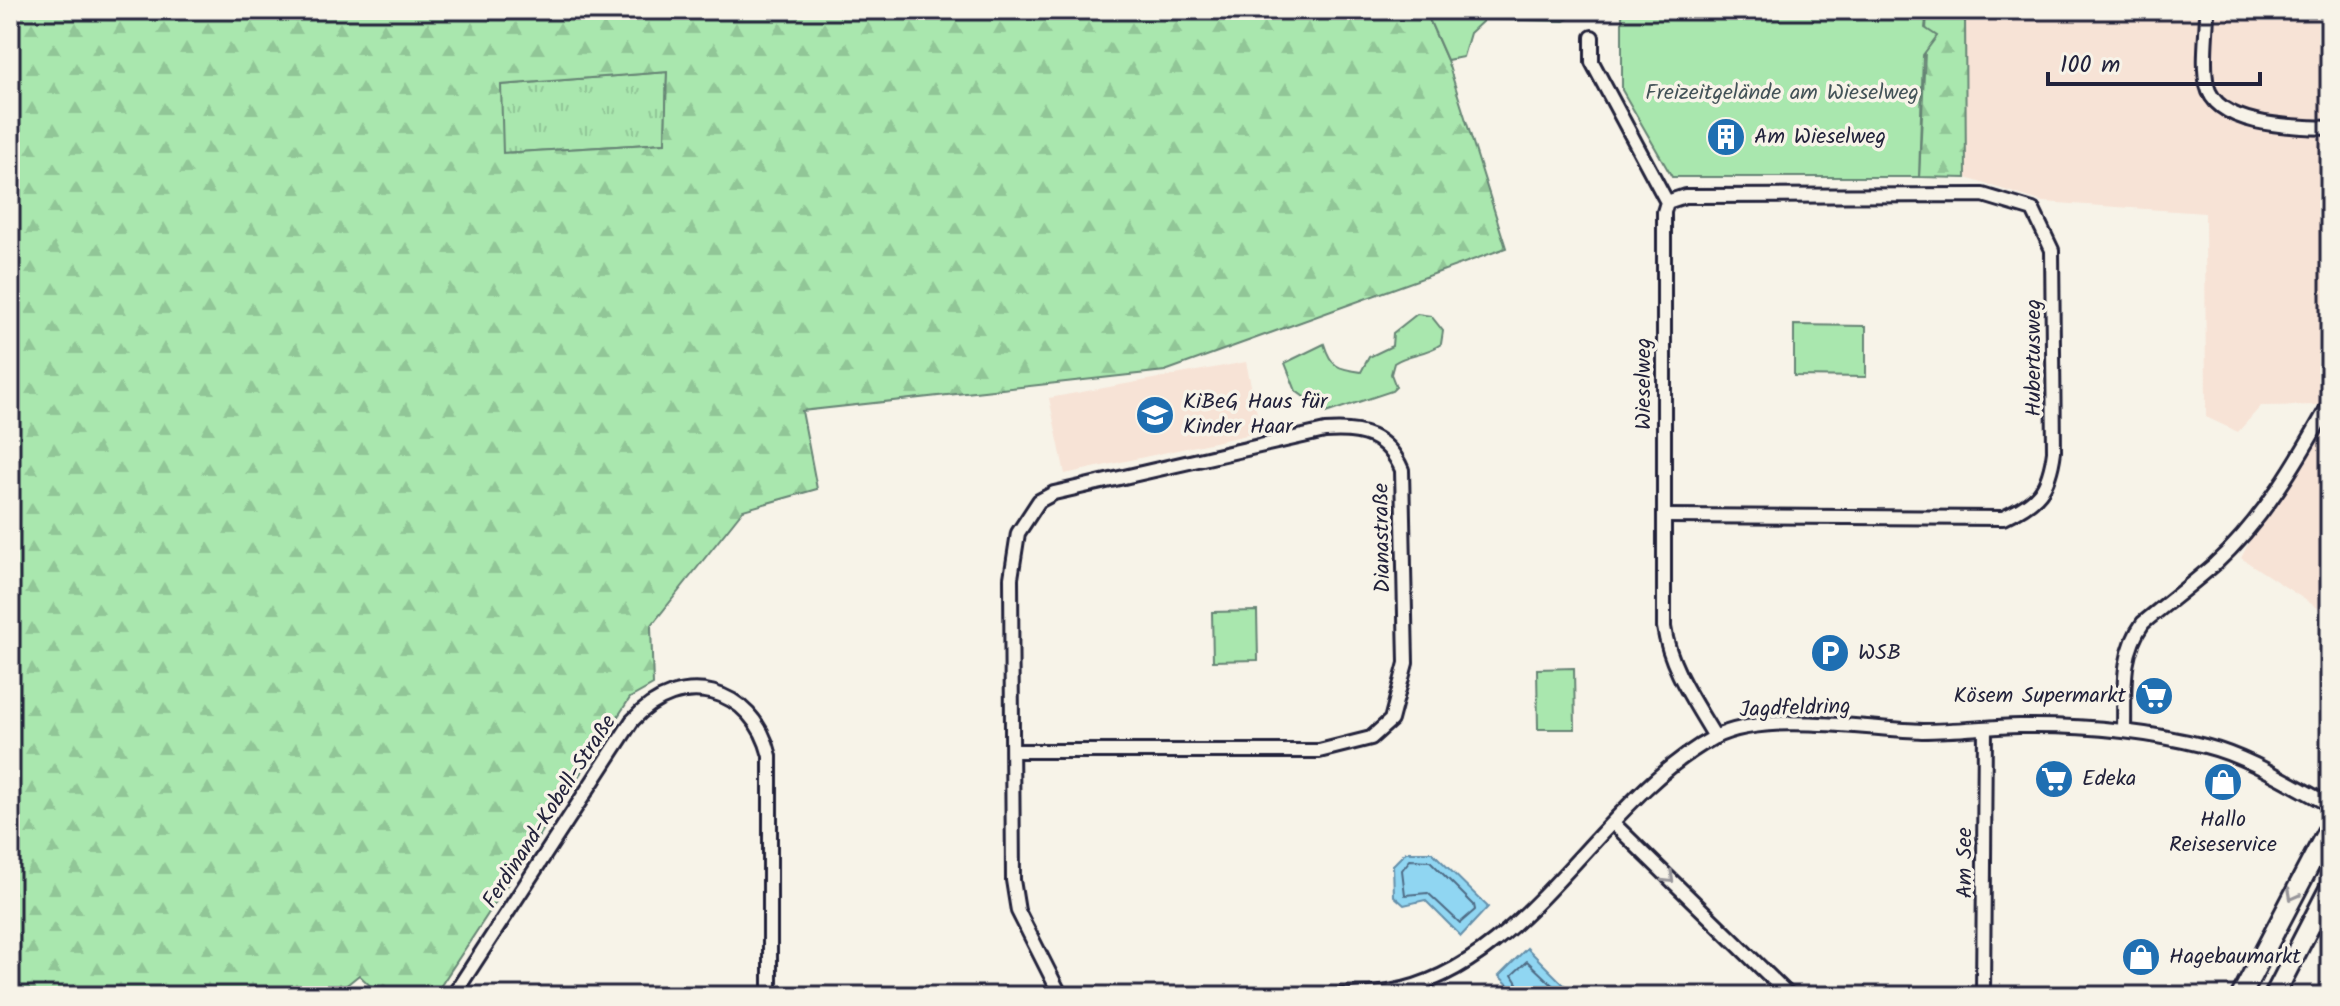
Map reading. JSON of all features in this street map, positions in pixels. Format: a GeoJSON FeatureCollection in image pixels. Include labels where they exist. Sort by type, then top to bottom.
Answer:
{"type":"FeatureCollection","features":[{"type":"Feature","properties":{"kind":"main road"},"geometry":{"type":"LineString","coordinates":[[2241,996],[2330,826]]}},
{"type":"Feature","properties":{"kind":"main road"},"geometry":{"type":"LineString","coordinates":[[2274,996],[2330,887]]}},
{"type":"Feature","properties":{"kind":"street"},"geometry":{"type":"LineString","coordinates":[[2197,10],[2207,15],[2206,84],[2211,98],[2228,110],[2262,123],[2330,128]]}},
{"type":"Feature","properties":{"kind":"street"},"geometry":{"type":"LineString","coordinates":[[1592,37],[1592,62],[1667,202]]}},
{"type":"Feature","properties":{"kind":"street","name":"Hubertusweg"},"geometry":{"type":"LineString","coordinates":[[1665,516],[2003,518],[2024,509],[2042,494],[2052,470],[2054,451],[2052,250],[2033,210],[1983,195],[1685,196],[1667,202]]}},
{"type":"Feature","properties":{"kind":"street","name":"Wieselweg"},"geometry":{"type":"LineString","coordinates":[[1667,202],[1664,212],[1664,627],[1667,649],[1715,737]]}},
{"type":"Feature","properties":{"kind":"street"},"geometry":{"type":"LineString","coordinates":[[2124,729],[2126,655],[2135,635],[2143,623],[2215,563],[2251,525],[2303,451],[2330,403]]}},
{"type":"Feature","properties":{"kind":"street","name":"Dianastraße"},"geometry":{"type":"LineString","coordinates":[[1014,751],[1319,751],[1371,738],[1391,720],[1406,663],[1402,470],[1395,453],[1383,440],[1368,433],[1325,431],[1080,485],[1039,501],[1018,533],[1013,555],[1013,880],[1018,911],[1061,996]]}},
{"type":"Feature","properties":{"kind":"street","name":"Ferdinand-Kobell-Straße"},"geometry":{"type":"LineString","coordinates":[[453,996],[632,721],[647,705],[666,695],[704,690],[725,697],[752,717],[766,739],[770,756],[770,996]]}},
{"type":"Feature","properties":{"kind":"street","name":"Jagdfeldring"},"geometry":{"type":"LineString","coordinates":[[1292,996],[1390,992],[1453,969],[1496,940],[1669,768],[1715,737],[1736,728],[1765,725],[2124,729],[2207,746],[2234,756],[2330,805]]}},
{"type":"Feature","properties":{"kind":"street","name":"Am See"},"geometry":{"type":"LineString","coordinates":[[1983,996],[1985,729]]}},
{"type":"Feature","properties":{"kind":"street"},"geometry":{"type":"LineString","coordinates":[[1613,823],[1790,996]]}},
{"type":"Feature","properties":{"kind":"shaded area"},"geometry":{"type":"Polygon","coordinates":[[[1965,10],[2330,10],[2330,616],[2241,558],[2319,405],[2261,406],[2238,432],[2206,417],[2205,213],[2043,202],[1966,178],[1965,10]]]}},
{"type":"Feature","properties":{"kind":"shaded area","name":"KiBeG Haus für Kinder Haar"},"geometry":{"type":"Polygon","coordinates":[[[1246,362],[1261,432],[1065,474],[1049,398],[1246,362]]]}},
{"type":"Feature","properties":{"kind":"green space"},"geometry":{"type":"Polygon","coordinates":[[[10,10],[1425,10],[1447,60],[1506,248],[1165,371],[802,411],[817,489],[743,510],[651,626],[653,685],[630,698],[434,996],[381,996],[359,975],[333,996],[10,996],[10,10]],[[667,72],[501,85],[503,153],[665,143],[667,72]]]}},
{"type":"Feature","properties":{"kind":"green space","name":"Freizeitgelände am Wieselweg"},"geometry":{"type":"Polygon","coordinates":[[[1425,10],[1927,10],[1925,28],[1937,36],[1923,55],[1919,177],[1672,177],[1622,90],[1622,14],[1579,12],[1564,21],[1485,19],[1470,33],[1463,57],[1447,60],[1425,10]]]}},
{"type":"Feature","properties":{"kind":"green space"},"geometry":{"type":"Polygon","coordinates":[[[1927,10],[1965,10],[1966,178],[1919,177],[1927,10]]]}},
{"type":"Feature","properties":{"kind":"green space"},"geometry":{"type":"Polygon","coordinates":[[[667,72],[665,143],[502,153],[500,85],[667,72]]]}},
{"type":"Feature","properties":{"kind":"green space"},"geometry":{"type":"Polygon","coordinates":[[[1417,314],[1431,316],[1443,331],[1441,344],[1394,363],[1391,374],[1396,387],[1392,391],[1326,413],[1296,391],[1285,363],[1324,344],[1336,366],[1361,372],[1369,357],[1392,346],[1393,333],[1417,314]]]}},
{"type":"Feature","properties":{"kind":"green space"},"geometry":{"type":"Polygon","coordinates":[[[1794,325],[1866,326],[1866,377],[1794,376],[1794,325]]]}},
{"type":"Feature","properties":{"kind":"green space"},"geometry":{"type":"Polygon","coordinates":[[[1257,611],[1258,660],[1213,661],[1212,612],[1257,611]]]}},
{"type":"Feature","properties":{"kind":"green space"},"geometry":{"type":"Polygon","coordinates":[[[1574,668],[1575,729],[1538,729],[1537,669],[1574,668]]]}},
{"type":"Feature","properties":{"kind":"water"},"geometry":{"type":"Polygon","coordinates":[[[1406,852],[1432,852],[1488,907],[1461,936],[1425,900],[1404,905],[1394,896],[1393,865],[1406,852]]]}},
{"type":"Feature","properties":{"kind":"water"},"geometry":{"type":"Polygon","coordinates":[[[1527,948],[1575,996],[1520,996],[1499,976],[1527,948]]]}},
{"type":"Feature","properties":{"kind":"place","name":"Am Wieselweg"},"geometry":{"type":"Point","coordinates":[1726,137]}},
{"type":"Feature","properties":{"kind":"place","name":"KiBeG Haus für Kinder Haar"},"geometry":{"type":"Point","coordinates":[1155,415]}},
{"type":"Feature","properties":{"kind":"place","name":"WSB"},"geometry":{"type":"Point","coordinates":[1830,653]}},
{"type":"Feature","properties":{"kind":"place","name":"Kösem Supermarkt"},"geometry":{"type":"Point","coordinates":[2154,696]}},
{"type":"Feature","properties":{"kind":"place","name":"Edeka"},"geometry":{"type":"Point","coordinates":[2054,779]}},
{"type":"Feature","properties":{"kind":"place","name":"Hallo Reiseservice"},"geometry":{"type":"Point","coordinates":[2223,782]}},
{"type":"Feature","properties":{"kind":"place","name":"Hagebaumarkt"},"geometry":{"type":"Point","coordinates":[2141,957]}}]}
